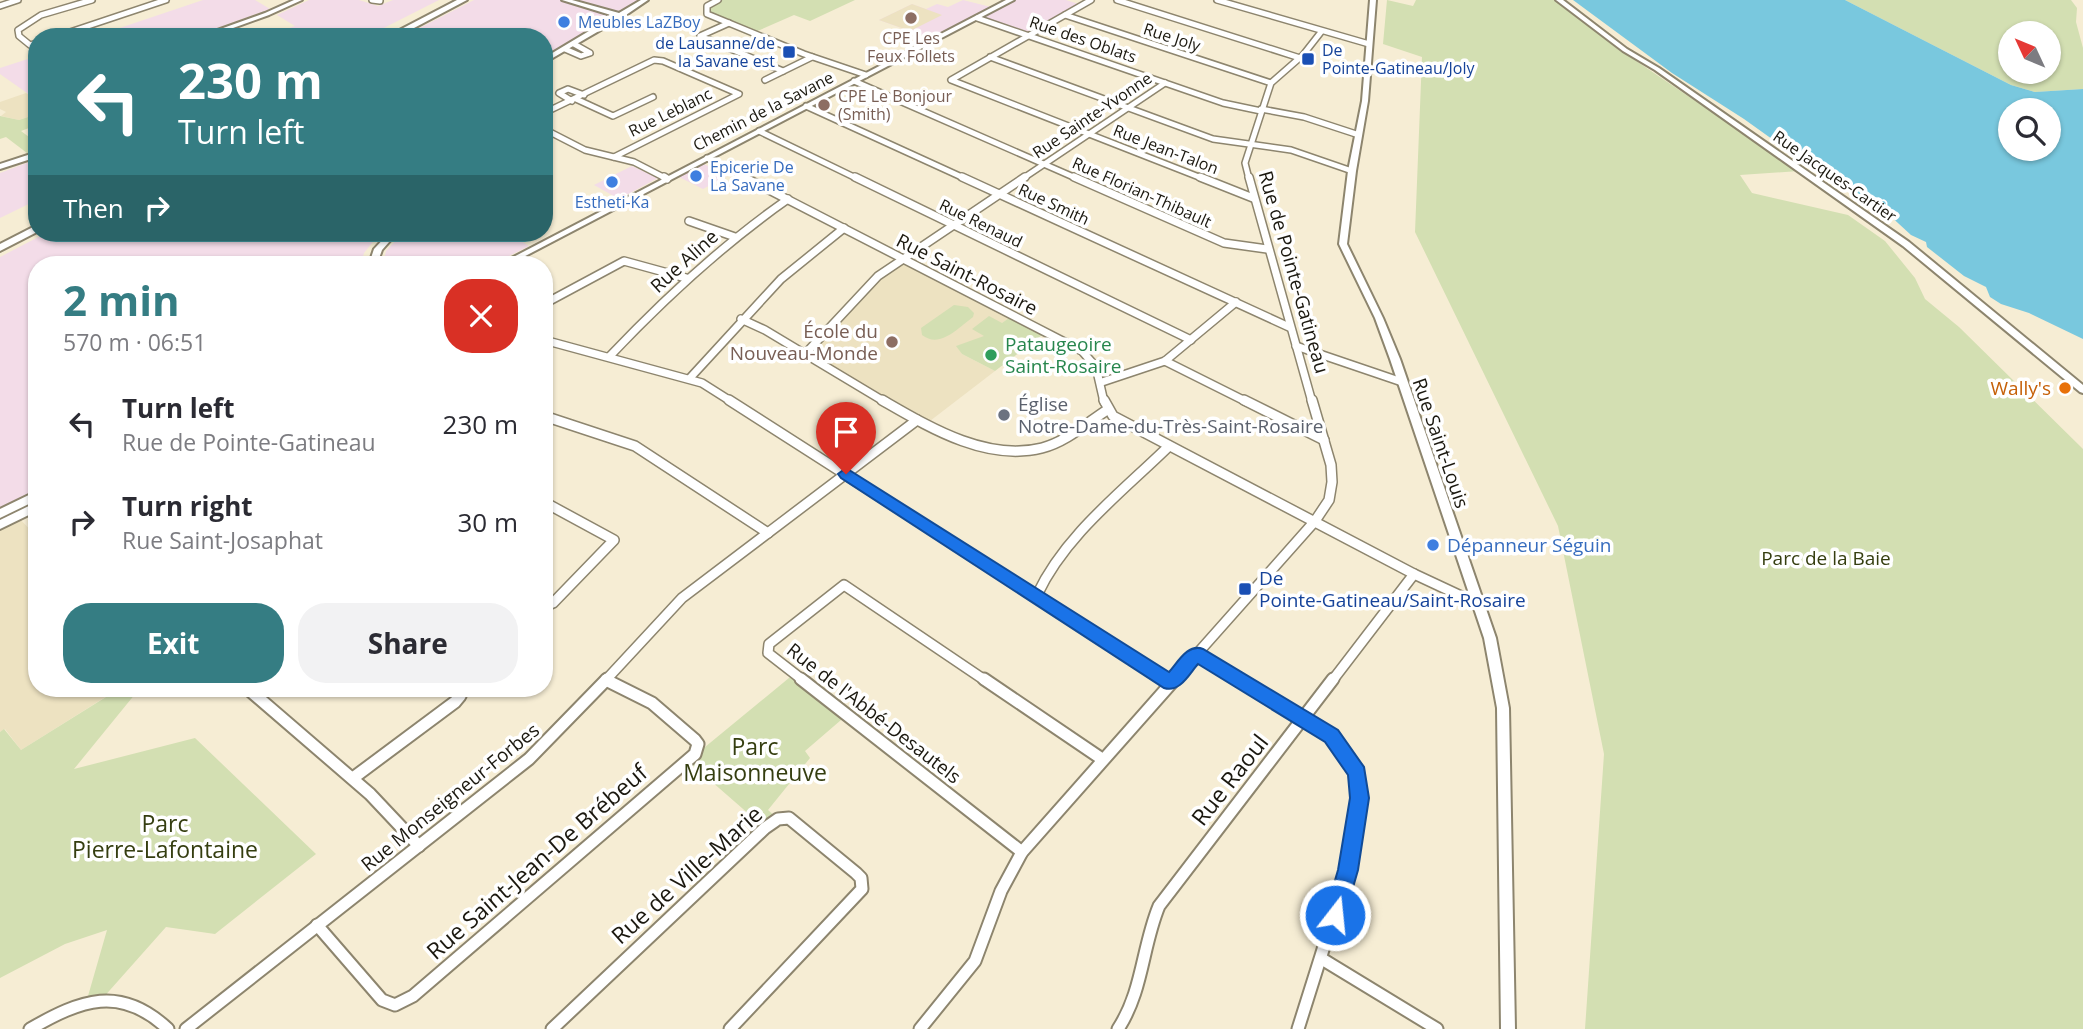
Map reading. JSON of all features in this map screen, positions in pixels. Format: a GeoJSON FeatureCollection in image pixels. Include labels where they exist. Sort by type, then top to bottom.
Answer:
{"type":"FeatureCollection","features":[{"type":"Feature","properties":{"kind":"main road"},"geometry":{"type":"LineString","coordinates":[[412,28],[463,0]]}},
{"type":"Feature","properties":{"kind":"main road"},"geometry":{"type":"LineString","coordinates":[[414,28],[474,0]]}},
{"type":"Feature","properties":{"kind":"main road"},"geometry":{"type":"LineString","coordinates":[[0,241],[28,227]]}},
{"type":"Feature","properties":{"kind":"main road"},"geometry":{"type":"LineString","coordinates":[[0,248],[28,233]]}},
{"type":"Feature","properties":{"kind":"street"},"geometry":{"type":"LineString","coordinates":[[0,6],[18,0]]}},
{"type":"Feature","properties":{"kind":"street"},"geometry":{"type":"LineString","coordinates":[[28,44],[20,38],[20,26],[32,19],[93,0]]}},
{"type":"Feature","properties":{"kind":"street"},"geometry":{"type":"LineString","coordinates":[[82,28],[166,0]]}},
{"type":"Feature","properties":{"kind":"street"},"geometry":{"type":"LineString","coordinates":[[227,28],[299,0]]}},
{"type":"Feature","properties":{"kind":"street"},"geometry":{"type":"LineString","coordinates":[[372,0],[380,1]]}},
{"type":"Feature","properties":{"kind":"street"},"geometry":{"type":"LineString","coordinates":[[565,0],[624,14]]}},
{"type":"Feature","properties":{"kind":"street"},"geometry":{"type":"LineString","coordinates":[[580,0],[624,14]]}},
{"type":"Feature","properties":{"kind":"street"},"geometry":{"type":"LineString","coordinates":[[553,56],[645,0]]}},
{"type":"Feature","properties":{"kind":"street"},"geometry":{"type":"LineString","coordinates":[[718,0],[708,6],[706,12],[812,57],[866,75]]}},
{"type":"Feature","properties":{"kind":"street","name":"Chemin de la Savane"},"geometry":{"type":"LineString","coordinates":[[553,237],[1011,0]]}},
{"type":"Feature","properties":{"kind":"street"},"geometry":{"type":"LineString","coordinates":[[990,57],[1091,0]]}},
{"type":"Feature","properties":{"kind":"street"},"geometry":{"type":"LineString","coordinates":[[1117,0],[1300,58]]}},
{"type":"Feature","properties":{"kind":"street"},"geometry":{"type":"LineString","coordinates":[[1217,0],[1369,44]]}},
{"type":"Feature","properties":{"kind":"street","name":"Rue Saint-Louis"},"geometry":{"type":"LineString","coordinates":[[1373,0],[1359,135],[1343,244],[1379,318],[1490,638],[1503,708],[1508,1029]]}},
{"type":"Feature","properties":{"kind":"street","name":"Rue Jacques-Cartier"},"geometry":{"type":"LineString","coordinates":[[1559,0],[1625,50],[1657,69],[1888,231],[1957,284],[2083,390]]}},
{"type":"Feature","properties":{"kind":"street","name":"Rue Joly"},"geometry":{"type":"LineString","coordinates":[[1065,15],[1271,83]]}},
{"type":"Feature","properties":{"kind":"street","name":"Rue des Oblats"},"geometry":{"type":"LineString","coordinates":[[977,18],[1228,105],[1304,117],[1359,135]]}},
{"type":"Feature","properties":{"kind":"street"},"geometry":{"type":"LineString","coordinates":[[729,23],[700,36],[782,71]]}},
{"type":"Feature","properties":{"kind":"street","name":"Rue de Pointe-Gatineau"},"geometry":{"type":"LineString","coordinates":[[920,1029],[975,961],[1001,891],[1022,852],[1315,522],[1331,492],[1332,475],[1324,440],[1289,327],[1245,163],[1271,83],[1300,58],[1321,32]]}},
{"type":"Feature","properties":{"kind":"street"},"geometry":{"type":"LineString","coordinates":[[565,49],[581,56],[590,53],[574,44]]}},
{"type":"Feature","properties":{"kind":"street"},"geometry":{"type":"LineString","coordinates":[[765,80],[812,57]]}},
{"type":"Feature","properties":{"kind":"street"},"geometry":{"type":"LineString","coordinates":[[990,57],[1213,139],[1297,152],[1352,171]]}},
{"type":"Feature","properties":{"kind":"street","name":"Rue Jean-Talon"},"geometry":{"type":"LineString","coordinates":[[990,57],[951,80],[1253,198]]}},
{"type":"Feature","properties":{"kind":"street","name":"Rue Leblanc"},"geometry":{"type":"LineString","coordinates":[[553,109],[648,62],[658,60],[739,94],[614,157]]}},
{"type":"Feature","properties":{"kind":"street","name":"Rue Florian-Thibault"},"geometry":{"type":"LineString","coordinates":[[854,81],[1224,243],[1267,249]]}},
{"type":"Feature","properties":{"kind":"street","name":"Rue Sainte-Yvonne"},"geometry":{"type":"LineString","coordinates":[[806,353],[866,287],[902,258],[1165,83]]}},
{"type":"Feature","properties":{"kind":"street","name":"Rue Leblanc"},"geometry":{"type":"LineString","coordinates":[[574,100],[559,93],[568,89],[584,95]]}},
{"type":"Feature","properties":{"kind":"street"},"geometry":{"type":"LineString","coordinates":[[574,100],[613,116],[653,97]]}},
{"type":"Feature","properties":{"kind":"street","name":"Rue Smith"},"geometry":{"type":"LineString","coordinates":[[806,106],[1289,327]]}},
{"type":"Feature","properties":{"kind":"street","name":"Rue Renaud"},"geometry":{"type":"LineString","coordinates":[[759,131],[1191,340]]}},
{"type":"Feature","properties":{"kind":"street"},"geometry":{"type":"LineString","coordinates":[[553,134],[585,150],[638,164],[667,178]]}},
{"type":"Feature","properties":{"kind":"street"},"geometry":{"type":"LineString","coordinates":[[0,167],[28,157]]}},
{"type":"Feature","properties":{"kind":"street","name":"Rue Saint-Rosaire"},"geometry":{"type":"LineString","coordinates":[[707,158],[1082,351],[1097,366],[1107,410]]}},
{"type":"Feature","properties":{"kind":"street","name":"Rue Aline"},"geometry":{"type":"LineString","coordinates":[[609,357],[686,278],[735,237],[788,200]]}},
{"type":"Feature","properties":{"kind":"street"},"geometry":{"type":"LineString","coordinates":[[689,221],[735,237]]}},
{"type":"Feature","properties":{"kind":"street"},"geometry":{"type":"LineString","coordinates":[[690,378],[741,319],[806,255],[844,228]]}},
{"type":"Feature","properties":{"kind":"street","name":"Chemin de la Savane"},"geometry":{"type":"LineString","coordinates":[[515,256],[544,242]]}},
{"type":"Feature","properties":{"kind":"street","name":"Chemin de la Savane"},"geometry":{"type":"LineString","coordinates":[[518,256],[530,249]]}},
{"type":"Feature","properties":{"kind":"street"},"geometry":{"type":"LineString","coordinates":[[553,298],[624,261],[686,278]]}},
{"type":"Feature","properties":{"kind":"street"},"geometry":{"type":"LineString","coordinates":[[1102,382],[1165,361],[1236,302]]}},
{"type":"Feature","properties":{"kind":"street"},"geometry":{"type":"LineString","coordinates":[[741,319],[806,353],[918,420],[971,444],[999,451],[1027,451],[1058,441],[1107,410],[1169,446],[1414,574],[1476,603]]}},
{"type":"Feature","properties":{"kind":"street"},"geometry":{"type":"LineString","coordinates":[[553,342],[690,378],[1037,595],[1171,683]]}},
{"type":"Feature","properties":{"kind":"street"},"geometry":{"type":"LineString","coordinates":[[1296,346],[1402,382]]}},
{"type":"Feature","properties":{"kind":"street"},"geometry":{"type":"LineString","coordinates":[[1165,361],[1324,440]]}},
{"type":"Feature","properties":{"kind":"street"},"geometry":{"type":"LineString","coordinates":[[553,419],[635,446],[768,533]]}},
{"type":"Feature","properties":{"kind":"street","name":"Rue Monseigneur-Forbes"},"geometry":{"type":"LineString","coordinates":[[186,1029],[529,759],[675,605],[918,420]]}},
{"type":"Feature","properties":{"kind":"street"},"geometry":{"type":"LineString","coordinates":[[1037,595],[1049,569],[1069,543],[1169,446]]}},
{"type":"Feature","properties":{"kind":"street"},"geometry":{"type":"LineString","coordinates":[[0,514],[28,500]]}},
{"type":"Feature","properties":{"kind":"street"},"geometry":{"type":"LineString","coordinates":[[553,507],[614,540],[553,603]]}},
{"type":"Feature","properties":{"kind":"street"},"geometry":{"type":"LineString","coordinates":[[0,525],[28,511]]}},
{"type":"Feature","properties":{"kind":"street","name":"Rue Raoul"},"geometry":{"type":"LineString","coordinates":[[1118,1029],[1133,1009],[1145,967],[1150,925],[1159,906],[1414,574]]}},
{"type":"Feature","properties":{"kind":"street","name":"Rue de l'Abbé-Desautels"},"geometry":{"type":"LineString","coordinates":[[1022,852],[768,653],[769,644],[844,585],[1102,759]]}},
{"type":"Feature","properties":{"kind":"street"},"geometry":{"type":"LineString","coordinates":[[1196,654],[1331,736],[1357,773],[1360,798],[1348,870],[1298,1029]]}},
{"type":"Feature","properties":{"kind":"street","name":"Rue Saint-Jean-De Brébeuf"},"geometry":{"type":"LineString","coordinates":[[317,925],[387,1003],[395,1005],[406,1001],[424,987],[688,761],[698,749],[695,740],[652,703],[606,680]]}},
{"type":"Feature","properties":{"kind":"street"},"geometry":{"type":"LineString","coordinates":[[258,697],[353,778],[419,846]]}},
{"type":"Feature","properties":{"kind":"street"},"geometry":{"type":"LineString","coordinates":[[353,778],[459,697]]}},
{"type":"Feature","properties":{"kind":"street","name":"Rue de Ville-Marie"},"geometry":{"type":"LineString","coordinates":[[552,1029],[765,828],[778,819],[789,818],[856,873],[863,883],[862,889],[730,1029]]}},
{"type":"Feature","properties":{"kind":"street"},"geometry":{"type":"LineString","coordinates":[[1322,959],[1437,1029]]}},
{"type":"Feature","properties":{"kind":"street"},"geometry":{"type":"LineString","coordinates":[[30,1029],[69,1008],[102,999],[123,1001],[144,1008],[168,1029]]}},
{"type":"Feature","properties":{"kind":"shaded area"},"geometry":{"type":"Polygon","coordinates":[[[203,0],[255,0],[270,9],[217,28],[120,28],[203,0]]]}},
{"type":"Feature","properties":{"kind":"shaded area"},"geometry":{"type":"Polygon","coordinates":[[[309,0],[359,0],[378,6],[393,0],[439,0],[384,28],[290,28],[295,26],[277,15],[309,0]]]}},
{"type":"Feature","properties":{"kind":"shaded area"},"geometry":{"type":"Polygon","coordinates":[[[474,0],[645,0],[553,56],[553,28],[420,28],[474,0]]]}},
{"type":"Feature","properties":{"kind":"shaded area"},"geometry":{"type":"Polygon","coordinates":[[[963,0],[991,7],[929,38],[879,20],[912,4],[926,9],[937,4],[948,7],[963,0]]]}},
{"type":"Feature","properties":{"kind":"shaded area"},"geometry":{"type":"Polygon","coordinates":[[[1011,0],[1066,0],[1082,5],[1028,35],[977,18],[1011,0]]]}},
{"type":"Feature","properties":{"kind":"shaded area","name":"CPE Les Feux Follets"},"geometry":{"type":"Polygon","coordinates":[[[912,4],[942,15],[910,31],[879,20],[912,4]]]}},
{"type":"Feature","properties":{"kind":"shaded area"},"geometry":{"type":"Polygon","coordinates":[[[28,59],[28,94],[0,74],[0,68],[28,59]]]}},
{"type":"Feature","properties":{"kind":"shaded area"},"geometry":{"type":"Polygon","coordinates":[[[26,93],[28,117],[19,120],[1,116],[6,112],[0,109],[0,102],[26,93]]]}},
{"type":"Feature","properties":{"kind":"shaded area"},"geometry":{"type":"Polygon","coordinates":[[[28,162],[28,204],[0,218],[0,173],[28,162]]]}},
{"type":"Feature","properties":{"kind":"shaded area"},"geometry":{"type":"Polygon","coordinates":[[[704,164],[727,176],[703,189],[679,177],[704,164]]]}},
{"type":"Feature","properties":{"kind":"shaded area"},"geometry":{"type":"Polygon","coordinates":[[[632,166],[658,178],[619,199],[594,185],[632,166]]]}},
{"type":"Feature","properties":{"kind":"shaded area"},"geometry":{"type":"Polygon","coordinates":[[[29,242],[373,242],[363,256],[28,256],[28,495],[0,509],[0,257],[29,242]]]}},
{"type":"Feature","properties":{"kind":"shaded area"},"geometry":{"type":"Polygon","coordinates":[[[394,242],[523,242],[529,246],[509,256],[385,256],[394,242]]]}},
{"type":"Feature","properties":{"kind":"shaded area","name":"École du Nouveau-Monde"},"geometry":{"type":"Polygon","coordinates":[[[902,258],[1013,315],[982,338],[957,346],[962,354],[995,371],[926,424],[806,353],[866,287],[902,258]]]}},
{"type":"Feature","properties":{"kind":"shaded area"},"geometry":{"type":"Polygon","coordinates":[[[17,516],[28,528],[28,697],[105,697],[21,750],[5,729],[0,732],[0,525],[17,516]]]}},
{"type":"Feature","properties":{"kind":"green space"},"geometry":{"type":"Polygon","coordinates":[[[718,0],[855,0],[810,21],[794,15],[753,33],[707,14],[710,5],[718,0]]]}},
{"type":"Feature","properties":{"kind":"green space","name":"Parc de la Baie"},"geometry":{"type":"Polygon","coordinates":[[[1387,0],[1413,6],[1416,0],[1556,0],[1620,50],[1799,171],[1740,175],[1752,193],[1848,215],[1885,241],[1915,278],[1925,299],[1959,327],[2083,449],[2083,1029],[1585,1029],[1604,754],[1558,526],[1415,232],[1422,57],[1383,44],[1387,0]]]}},
{"type":"Feature","properties":{"kind":"green space"},"geometry":{"type":"Polygon","coordinates":[[[1845,0],[2071,0],[2077,8],[2076,22],[2083,48],[2083,89],[2035,92],[2009,84],[2062,84],[2062,21],[1998,21],[1998,78],[1845,0]]]}},
{"type":"Feature","properties":{"kind":"green space"},"geometry":{"type":"Polygon","coordinates":[[[0,116],[19,120],[28,117],[28,128],[21,131],[28,136],[27,153],[6,137],[0,139],[0,116]]]}},
{"type":"Feature","properties":{"kind":"green space"},"geometry":{"type":"Polygon","coordinates":[[[954,305],[968,307],[974,313],[973,317],[942,338],[935,340],[922,335],[921,328],[954,305]]]}},
{"type":"Feature","properties":{"kind":"green space"},"geometry":{"type":"Polygon","coordinates":[[[1013,315],[1046,332],[995,371],[962,354],[956,346],[984,336],[972,329],[989,316],[1002,323],[1013,315]]]}},
{"type":"Feature","properties":{"kind":"green space","name":"Parc Maisonneuve"},"geometry":{"type":"Polygon","coordinates":[[[795,673],[848,714],[805,751],[810,758],[768,810],[778,819],[765,828],[688,761],[795,673]]]}},
{"type":"Feature","properties":{"kind":"green space","name":"Parc Pierre-Lafontaine"},"geometry":{"type":"Polygon","coordinates":[[[106,697],[133,697],[74,769],[195,738],[316,854],[215,934],[166,927],[102,999],[86,1003],[107,930],[65,944],[0,978],[0,732],[4,729],[21,750],[106,697]]]}},
{"type":"Feature","properties":{"kind":"water"},"geometry":{"type":"Polygon","coordinates":[[[1573,0],[1845,0],[1998,78],[1998,84],[2009,84],[2035,92],[2083,89],[2083,339],[1990,297],[1986,287],[1964,276],[1927,247],[1926,242],[1911,235],[1874,201],[1828,179],[1744,119],[1672,73],[1573,0]]]}},
{"type":"Feature","properties":{"kind":"place","name":"CPE Les Feux Follets"},"geometry":{"type":"Point","coordinates":[911,18]}},
{"type":"Feature","properties":{"kind":"place","name":"Meubles LaZBoy"},"geometry":{"type":"Point","coordinates":[564,22]}},
{"type":"Feature","properties":{"kind":"place","name":"de Lausanne/de la Savane est"},"geometry":{"type":"Point","coordinates":[789,52]}},
{"type":"Feature","properties":{"kind":"place","name":"De Pointe-Gatineau/Joly"},"geometry":{"type":"Point","coordinates":[1308,59]}},
{"type":"Feature","properties":{"kind":"place","name":"CPE Le Bonjour (Smith)"},"geometry":{"type":"Point","coordinates":[824,105]}},
{"type":"Feature","properties":{"kind":"place","name":"Epicerie De La Savane"},"geometry":{"type":"Point","coordinates":[696,176]}},
{"type":"Feature","properties":{"kind":"place","name":"Estheti-Ka"},"geometry":{"type":"Point","coordinates":[612,182]}},
{"type":"Feature","properties":{"kind":"place","name":"École du Nouveau-Monde"},"geometry":{"type":"Point","coordinates":[892,342]}},
{"type":"Feature","properties":{"kind":"place","name":"Pataugeoire Saint-Rosaire"},"geometry":{"type":"Point","coordinates":[991,355]}},
{"type":"Feature","properties":{"kind":"place","name":"Wally's"},"geometry":{"type":"Point","coordinates":[2065,388]}},
{"type":"Feature","properties":{"kind":"place","name":"Église Notre-Dame-du-Très-Saint-Rosaire"},"geometry":{"type":"Point","coordinates":[1004,415]}},
{"type":"Feature","properties":{"kind":"place","name":"Dépanneur Séguin"},"geometry":{"type":"Point","coordinates":[1433,545]}},
{"type":"Feature","properties":{"kind":"place","name":"De Pointe-Gatineau/Saint-Rosaire"},"geometry":{"type":"Point","coordinates":[1245,589]}},
{"type":"Feature","properties":{"kind":"route"},"geometry":{"type":"LineString","coordinates":[[846,474],[1171,683],[1196,654],[1331,736],[1357,773],[1360,798],[1348,870],[1335,915]]}}]}
